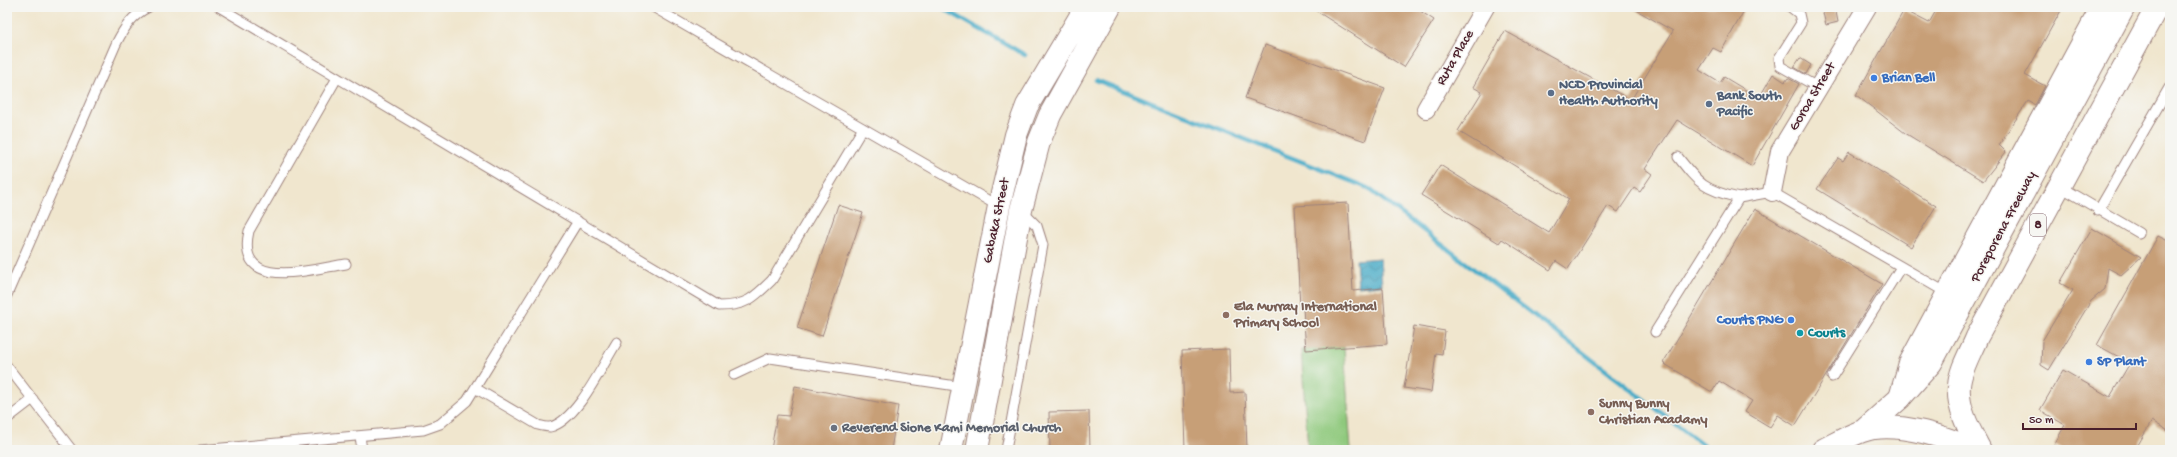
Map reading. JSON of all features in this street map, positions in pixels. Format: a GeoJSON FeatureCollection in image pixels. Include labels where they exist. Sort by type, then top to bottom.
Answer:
{"type":"FeatureCollection","features":[{"type":"Feature","properties":{"kind":"main road","name":"Gabaka Street"},"geometry":{"type":"LineString","coordinates":[[977,450],[1010,208],[1016,135],[1027,106],[1086,7]]}},
{"type":"Feature","properties":{"kind":"main road","name":"Gabaka Street"},"geometry":{"type":"LineString","coordinates":[[951,450],[963,388],[1010,208],[1050,115],[1110,7]]}},
{"type":"Feature","properties":{"kind":"main road"},"geometry":{"type":"LineString","coordinates":[[1900,398],[1910,363],[2102,7]]}},
{"type":"Feature","properties":{"kind":"main road","name":"Poreporena Freeway"},"geometry":{"type":"LineString","coordinates":[[1864,431],[1900,398],[1931,363],[2124,7]]}},
{"type":"Feature","properties":{"kind":"main road","name":"Poreporena Freeway"},"geometry":{"type":"LineString","coordinates":[[1980,450],[1966,423],[1960,400],[1959,386],[1962,373],[1977,337],[2157,7]]}},
{"type":"Feature","properties":{"kind":"main road"},"geometry":{"type":"LineString","coordinates":[[1823,450],[1864,431],[1874,428],[1894,428],[1930,434],[1972,450]]}},
{"type":"Feature","properties":{"kind":"street","name":"Ruta Place"},"geometry":{"type":"LineString","coordinates":[[1426,109],[1485,7]]}},
{"type":"Feature","properties":{"kind":"street","name":"Goroa Street"},"geometry":{"type":"LineString","coordinates":[[1772,192],[1780,151],[1867,7]]}},
{"type":"Feature","properties":{"kind":"lane"},"geometry":{"type":"LineString","coordinates":[[7,295],[116,44],[124,28],[134,15],[149,7]]}},
{"type":"Feature","properties":{"kind":"lane"},"geometry":{"type":"LineString","coordinates":[[219,7],[719,306],[742,304],[753,298],[772,280],[863,128]]}},
{"type":"Feature","properties":{"kind":"lane"},"geometry":{"type":"LineString","coordinates":[[653,7],[863,128],[1010,208],[1037,226],[1043,245],[1006,450]]}},
{"type":"Feature","properties":{"kind":"lane"},"geometry":{"type":"LineString","coordinates":[[1790,7],[1799,14],[1801,23],[1779,58],[1780,66],[1819,88]]}},
{"type":"Feature","properties":{"kind":"lane"},"geometry":{"type":"LineString","coordinates":[[337,78],[249,231],[246,245],[255,266],[266,272],[285,273],[346,264]]}},
{"type":"Feature","properties":{"kind":"lane"},"geometry":{"type":"LineString","coordinates":[[2098,211],[2170,86]]}},
{"type":"Feature","properties":{"kind":"lane"},"geometry":{"type":"LineString","coordinates":[[1678,157],[1700,185],[1722,194],[1739,198],[1772,192],[1947,293]]}},
{"type":"Feature","properties":{"kind":"lane"},"geometry":{"type":"LineString","coordinates":[[2059,186],[2098,211],[2139,233]]}},
{"type":"Feature","properties":{"kind":"lane"},"geometry":{"type":"LineString","coordinates":[[1655,332],[1739,198]]}},
{"type":"Feature","properties":{"kind":"lane"},"geometry":{"type":"LineString","coordinates":[[200,450],[229,449],[423,430],[440,424],[467,401],[578,221]]}},
{"type":"Feature","properties":{"kind":"lane"},"geometry":{"type":"LineString","coordinates":[[1832,377],[1901,267]]}},
{"type":"Feature","properties":{"kind":"lane"},"geometry":{"type":"LineString","coordinates":[[475,388],[538,426],[549,427],[560,423],[579,404],[617,342]]}},
{"type":"Feature","properties":{"kind":"lane"},"geometry":{"type":"LineString","coordinates":[[734,375],[770,358],[963,388]]}},
{"type":"Feature","properties":{"kind":"lane"},"geometry":{"type":"LineString","coordinates":[[7,366],[72,450]]}},
{"type":"Feature","properties":{"kind":"lane"},"geometry":{"type":"LineString","coordinates":[[7,419],[33,399]]}},
{"type":"Feature","properties":{"kind":"lane"},"geometry":{"type":"LineString","coordinates":[[360,436],[362,450]]}},
{"type":"Feature","properties":{"kind":"green space"},"geometry":{"type":"Polygon","coordinates":[[[1344,347],[1351,450],[1308,450],[1301,350],[1344,347]]]}},
{"type":"Feature","properties":{"kind":"water"},"geometry":{"type":"Polygon","coordinates":[[[1380,258],[1382,285],[1358,287],[1356,260],[1380,258]]]}},
{"type":"Feature","properties":{"kind":"building"},"geometry":{"type":"Polygon","coordinates":[[[1310,7],[1414,7],[1434,20],[1404,67],[1310,7]]]}},
{"type":"Feature","properties":{"kind":"building"},"geometry":{"type":"Polygon","coordinates":[[[1631,7],[1746,7],[1721,52],[1713,48],[1699,70],[1720,83],[1724,77],[1759,98],[1773,74],[1785,82],[1788,78],[1799,84],[1752,166],[1677,120],[1645,169],[1652,174],[1640,192],[1634,188],[1618,212],[1608,206],[1568,269],[1556,261],[1550,270],[1502,239],[1499,243],[1421,195],[1440,165],[1549,233],[1569,199],[1458,131],[1482,92],[1473,87],[1505,31],[1631,100],[1673,31],[1631,7]]]}},
{"type":"Feature","properties":{"kind":"building"},"geometry":{"type":"Polygon","coordinates":[[[1835,7],[1838,22],[1826,25],[1822,9],[1835,7]]]}},
{"type":"Feature","properties":{"kind":"building"},"geometry":{"type":"Polygon","coordinates":[[[1938,7],[2063,7],[2025,75],[2045,86],[2035,105],[2028,101],[1999,145],[2006,152],[1983,181],[1905,133],[1856,95],[1904,10],[1929,23],[1938,7]]]}},
{"type":"Feature","properties":{"kind":"building"},"geometry":{"type":"Polygon","coordinates":[[[1265,45],[1385,88],[1365,141],[1245,98],[1265,45]]]}},
{"type":"Feature","properties":{"kind":"building"},"geometry":{"type":"Polygon","coordinates":[[[1800,58],[1811,65],[1806,74],[1794,67],[1800,58]]]}},
{"type":"Feature","properties":{"kind":"building"},"geometry":{"type":"Polygon","coordinates":[[[1849,152],[1936,206],[1911,247],[1817,189],[1838,158],[1843,161],[1849,152]]]}},
{"type":"Feature","properties":{"kind":"building"},"geometry":{"type":"Polygon","coordinates":[[[1348,203],[1353,291],[1383,288],[1387,344],[1306,350],[1303,308],[1300,308],[1295,206],[1348,203]]]}},
{"type":"Feature","properties":{"kind":"building"},"geometry":{"type":"Polygon","coordinates":[[[838,205],[863,213],[822,336],[797,328],[838,205]]]}},
{"type":"Feature","properties":{"kind":"building"},"geometry":{"type":"Polygon","coordinates":[[[1755,209],[1882,284],[1795,426],[1778,415],[1770,427],[1745,412],[1752,401],[1719,381],[1712,392],[1663,363],[1755,209]]]}},
{"type":"Feature","properties":{"kind":"building"},"geometry":{"type":"Polygon","coordinates":[[[2092,228],[2141,257],[2121,275],[2108,268],[2105,289],[2091,301],[2049,370],[2041,365],[2042,341],[2073,290],[2060,283],[2092,228]]]}},
{"type":"Feature","properties":{"kind":"building"},"geometry":{"type":"Polygon","coordinates":[[[2158,236],[2170,242],[2170,432],[2152,421],[2135,450],[2063,450],[2054,445],[2065,425],[2040,410],[2063,370],[2110,397],[2130,363],[2097,345],[2158,236]]]}},
{"type":"Feature","properties":{"kind":"building"},"geometry":{"type":"Polygon","coordinates":[[[1414,326],[1445,331],[1442,354],[1436,353],[1431,392],[1404,388],[1414,326]]]}},
{"type":"Feature","properties":{"kind":"building"},"geometry":{"type":"Polygon","coordinates":[[[1229,349],[1230,393],[1245,392],[1247,450],[1185,450],[1182,351],[1229,349]]]}},
{"type":"Feature","properties":{"kind":"building","name":"Reverend Sione Kami Memorial Church"},"geometry":{"type":"Polygon","coordinates":[[[795,386],[898,406],[891,450],[771,450],[777,415],[789,416],[795,386]]]}},
{"type":"Feature","properties":{"kind":"building"},"geometry":{"type":"Polygon","coordinates":[[[1089,411],[1090,450],[1050,450],[1049,412],[1089,411]]]}},
{"type":"Feature","properties":{"kind":"waterway"},"geometry":{"type":"LineString","coordinates":[[941,7],[1025,55]]}},
{"type":"Feature","properties":{"kind":"waterway"},"geometry":{"type":"LineString","coordinates":[[1096,80],[1368,188],[1710,450]]}},
{"type":"Feature","properties":{"kind":"place","name":"Brian Bell"},"geometry":{"type":"Point","coordinates":[1874,78]}},
{"type":"Feature","properties":{"kind":"place","name":"NCD Provincial Health Authority"},"geometry":{"type":"Point","coordinates":[1551,93]}},
{"type":"Feature","properties":{"kind":"place","name":"Bank South Pacific"},"geometry":{"type":"Point","coordinates":[1709,104]}},
{"type":"Feature","properties":{"kind":"place","name":"Ela Murray International Primary School"},"geometry":{"type":"Point","coordinates":[1226,315]}},
{"type":"Feature","properties":{"kind":"place","name":"Courts PNG"},"geometry":{"type":"Point","coordinates":[1791,320]}},
{"type":"Feature","properties":{"kind":"place","name":"Courts"},"geometry":{"type":"Point","coordinates":[1800,333]}},
{"type":"Feature","properties":{"kind":"place","name":"SP Plant"},"geometry":{"type":"Point","coordinates":[2089,362]}},
{"type":"Feature","properties":{"kind":"place","name":"Sunny Bunny Christian Acadamy"},"geometry":{"type":"Point","coordinates":[1591,412]}},
{"type":"Feature","properties":{"kind":"place","name":"Reverend Sione Kami Memorial Church"},"geometry":{"type":"Point","coordinates":[834,428]}}]}
